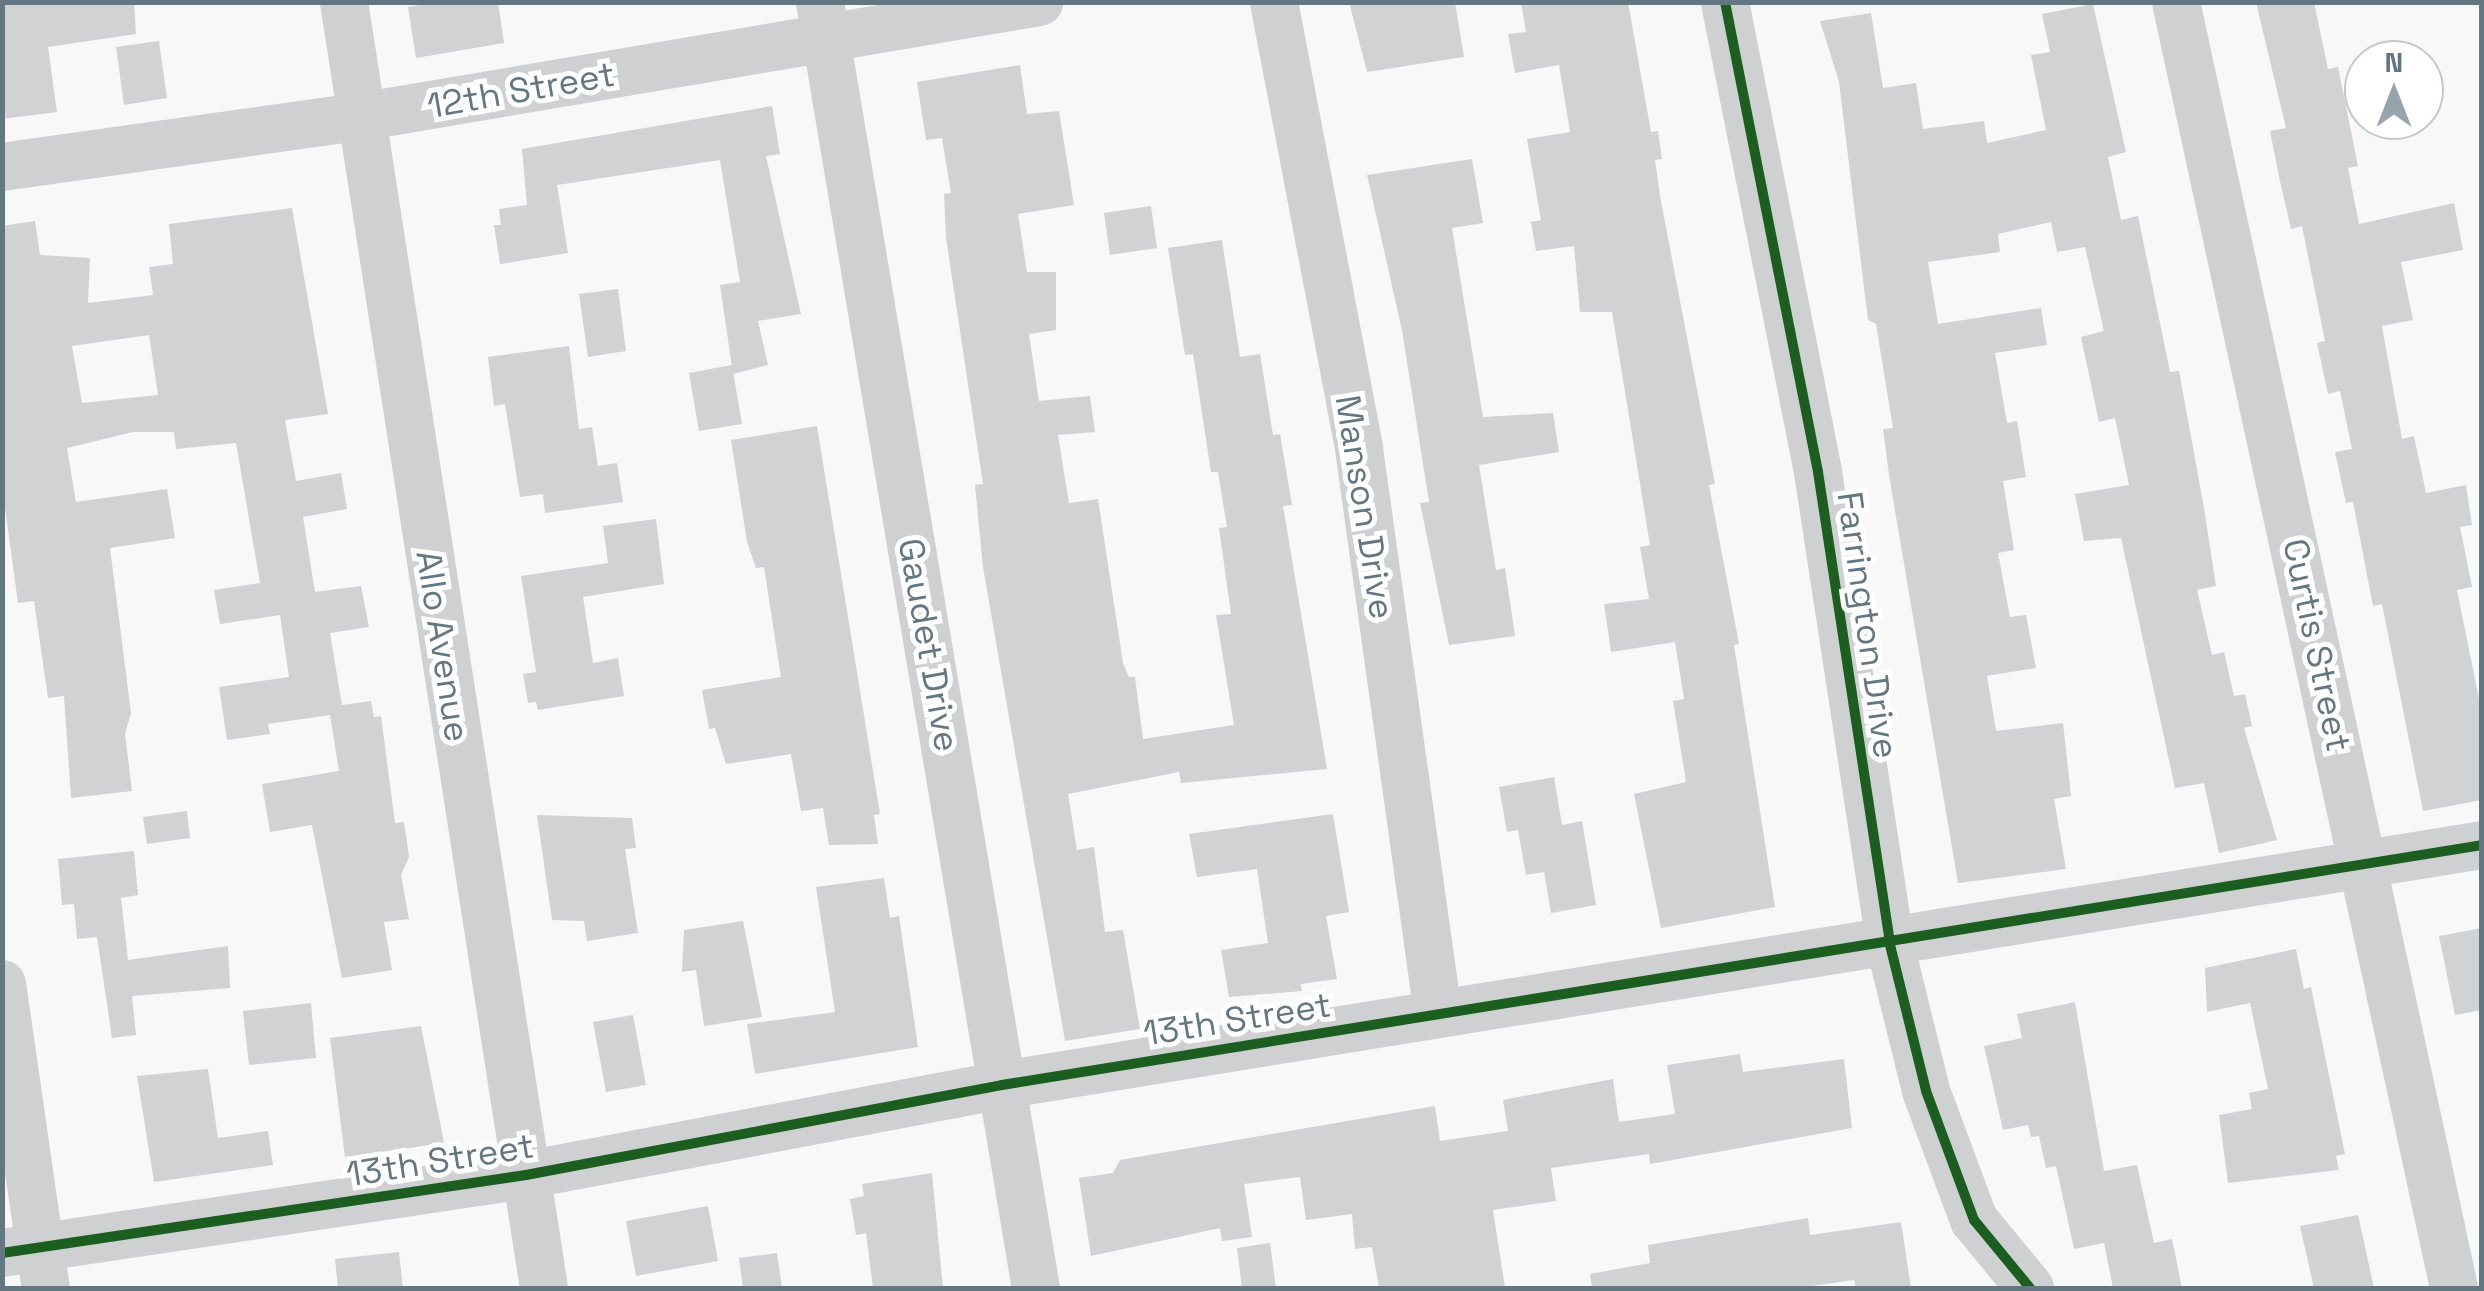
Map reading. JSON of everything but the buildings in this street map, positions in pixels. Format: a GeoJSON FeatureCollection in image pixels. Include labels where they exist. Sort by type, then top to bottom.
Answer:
{"type":"FeatureCollection","features":[{"type":"Feature","properties":{"kind":"street","name":"Allo Avenue"},"geometry":{"type":"LineString","coordinates":[[344,2],[544,1288]]}},
{"type":"Feature","properties":{"kind":"street","name":"12th Street"},"geometry":{"type":"LineString","coordinates":[[2,166],[360,117],[823,20],[1038,2]]}},
{"type":"Feature","properties":{"kind":"street","name":"Manson Drive"},"geometry":{"type":"LineString","coordinates":[[1274,2],[1359,449],[1438,1014]]}},
{"type":"Feature","properties":{"kind":"street","name":"Farrington Drive"},"geometry":{"type":"LineString","coordinates":[[1725,2],[1818,472],[1890,944],[1926,1090],[1974,1220],[2030,1288]]}},
{"type":"Feature","properties":{"kind":"street","name":"Curtis Street"},"geometry":{"type":"LineString","coordinates":[[2176,2],[2454,1288]]}},
{"type":"Feature","properties":{"kind":"street","name":"Gaudet Drive"},"geometry":{"type":"LineString","coordinates":[[823,20],[1036,1288]]}},
{"type":"Feature","properties":{"kind":"street","name":"13th Street"},"geometry":{"type":"LineString","coordinates":[[30,1263],[1002,1085],[2365,868],[2482,845]]}},
{"type":"Feature","properties":{"kind":"street"},"geometry":{"type":"LineString","coordinates":[[2,984],[30,1263]]}},
{"type":"Feature","properties":{"kind":"cycle path"},"geometry":{"type":"LineString","coordinates":[[1725,2],[1818,472],[1890,945],[1926,1091],[1974,1220],[2030,1288]]}},
{"type":"Feature","properties":{"kind":"cycle path"},"geometry":{"type":"LineString","coordinates":[[2,1253],[526,1175],[1002,1085],[2482,845]]}}]}
